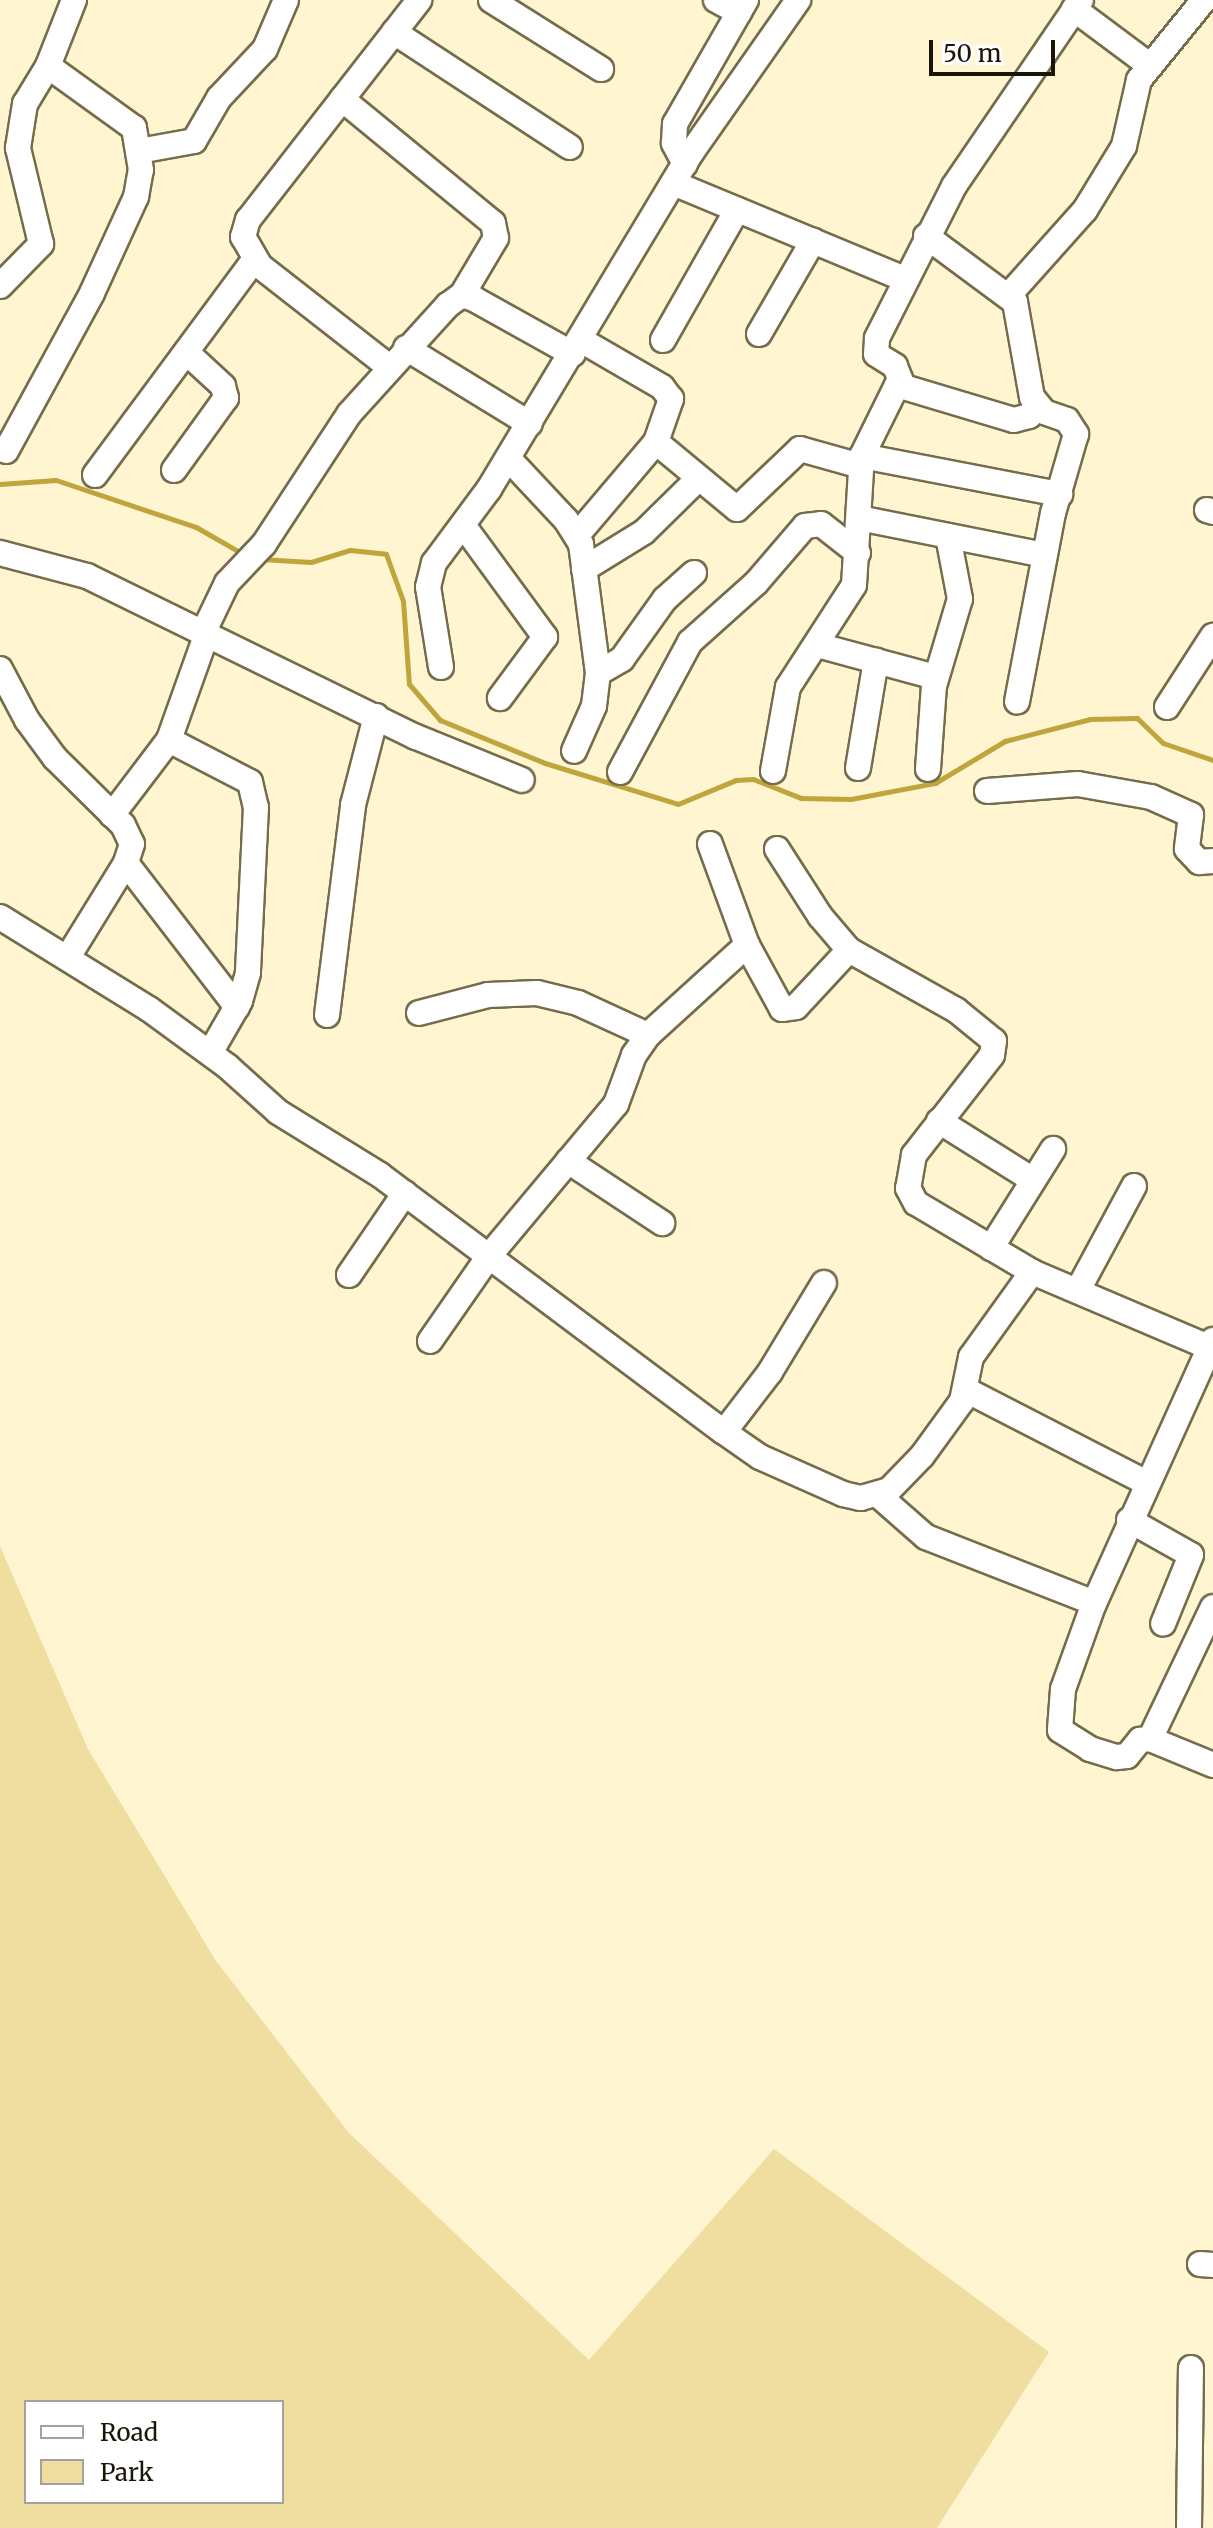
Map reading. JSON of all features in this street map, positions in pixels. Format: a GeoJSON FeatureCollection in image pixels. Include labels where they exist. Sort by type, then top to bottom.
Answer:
{"type":"FeatureCollection","features":[{"type":"Feature","properties":{"kind":"street"},"geometry":{"type":"LineString","coordinates":[[0,286],[41,244],[9,144],[25,104],[48,66],[74,0]]}},
{"type":"Feature","properties":{"kind":"street"},"geometry":{"type":"LineString","coordinates":[[139,151],[194,141],[219,98],[265,49],[286,0]]}},
{"type":"Feature","properties":{"kind":"street"},"geometry":{"type":"LineString","coordinates":[[388,366],[254,260],[243,237],[248,220],[419,0]]}},
{"type":"Feature","properties":{"kind":"street"},"geometry":{"type":"LineString","coordinates":[[491,0],[601,69]]}},
{"type":"Feature","properties":{"kind":"street"},"geometry":{"type":"LineString","coordinates":[[716,0],[742,6],[675,124],[674,143],[679,173],[737,210],[905,279]]}},
{"type":"Feature","properties":{"kind":"street"},"geometry":{"type":"LineString","coordinates":[[441,667],[428,575],[530,424],[679,173],[798,0]]}},
{"type":"Feature","properties":{"kind":"street"},"geometry":{"type":"LineString","coordinates":[[1009,295],[1085,210],[1118,158],[1133,94],[1149,65],[1204,0]]}},
{"type":"Feature","properties":{"kind":"street"},"geometry":{"type":"LineString","coordinates":[[773,771],[788,687],[850,597],[858,553],[862,461],[897,385],[900,371],[876,354],[875,347],[926,236],[1014,92],[1078,5],[1149,65]]}},
{"type":"Feature","properties":{"kind":"street"},"geometry":{"type":"LineString","coordinates":[[394,32],[570,147]]}},
{"type":"Feature","properties":{"kind":"street"},"geometry":{"type":"LineString","coordinates":[[6,451],[92,293],[136,197],[139,151],[134,128],[48,66]]}},
{"type":"Feature","properties":{"kind":"street"},"geometry":{"type":"LineString","coordinates":[[112,815],[169,740],[219,595],[264,544],[349,414],[388,366],[462,295],[496,238],[493,223],[342,99]]}},
{"type":"Feature","properties":{"kind":"street"},"geometry":{"type":"LineString","coordinates":[[663,340],[737,210]]}},
{"type":"Feature","properties":{"kind":"street"},"geometry":{"type":"LineString","coordinates":[[897,385],[1014,420],[1029,416],[1037,406],[1021,320],[1009,295],[926,236]]}},
{"type":"Feature","properties":{"kind":"street"},"geometry":{"type":"LineString","coordinates":[[759,334],[813,241]]}},
{"type":"Feature","properties":{"kind":"street"},"geometry":{"type":"LineString","coordinates":[[95,475],[254,260]]}},
{"type":"Feature","properties":{"kind":"street"},"geometry":{"type":"LineString","coordinates":[[462,295],[577,347],[668,393],[670,407],[656,442],[578,534]]}},
{"type":"Feature","properties":{"kind":"street"},"geometry":{"type":"LineString","coordinates":[[406,348],[530,424]]}},
{"type":"Feature","properties":{"kind":"street"},"geometry":{"type":"LineString","coordinates":[[174,470],[226,398],[223,386],[186,352]]}},
{"type":"Feature","properties":{"kind":"street"},"geometry":{"type":"LineString","coordinates":[[1017,702],[1044,555],[1075,427],[1037,406]]}},
{"type":"Feature","properties":{"kind":"street"},"geometry":{"type":"LineString","coordinates":[[656,442],[737,509],[800,449],[1060,494]]}},
{"type":"Feature","properties":{"kind":"street"},"geometry":{"type":"LineString","coordinates":[[508,458],[578,534],[598,673],[594,706],[574,751]]}},
{"type":"Feature","properties":{"kind":"street"},"geometry":{"type":"LineString","coordinates":[[584,569],[644,532],[698,479]]}},
{"type":"Feature","properties":{"kind":"street"},"geometry":{"type":"LineString","coordinates":[[859,518],[1044,555]]}},
{"type":"Feature","properties":{"kind":"street"},"geometry":{"type":"LineString","coordinates":[[620,772],[695,635],[756,583],[805,526],[821,524],[858,553]]}},
{"type":"Feature","properties":{"kind":"street"},"geometry":{"type":"LineString","coordinates":[[463,525],[545,637],[500,698]]}},
{"type":"Feature","properties":{"kind":"street"},"geometry":{"type":"LineString","coordinates":[[928,769],[936,677],[960,599],[948,536]]}},
{"type":"Feature","properties":{"kind":"street"},"geometry":{"type":"LineString","coordinates":[[0,553],[87,576],[376,716],[522,780]]}},
{"type":"Feature","properties":{"kind":"street"},"geometry":{"type":"LineString","coordinates":[[598,673],[622,659],[665,599],[694,573]]}},
{"type":"Feature","properties":{"kind":"street"},"geometry":{"type":"LineString","coordinates":[[1167,707],[1213,636]]}},
{"type":"Feature","properties":{"kind":"street"},"geometry":{"type":"LineString","coordinates":[[817,645],[936,677]]}},
{"type":"Feature","properties":{"kind":"street"},"geometry":{"type":"LineString","coordinates":[[858,768],[876,661]]}},
{"type":"Feature","properties":{"kind":"street"},"geometry":{"type":"LineString","coordinates":[[0,669],[27,720],[55,758],[112,815],[132,844],[126,863],[68,957]]}},
{"type":"Feature","properties":{"kind":"street"},"geometry":{"type":"LineString","coordinates":[[327,1015],[353,805],[376,716]]}},
{"type":"Feature","properties":{"kind":"street"},"geometry":{"type":"LineString","coordinates":[[169,740],[254,787],[253,946],[237,1007],[210,1053]]}},
{"type":"Feature","properties":{"kind":"street"},"geometry":{"type":"LineString","coordinates":[[987,791],[1078,784],[1151,797],[1191,815],[1187,849],[1199,862],[1213,861]]}},
{"type":"Feature","properties":{"kind":"street"},"geometry":{"type":"LineString","coordinates":[[710,844],[747,945],[778,1005],[789,1012],[849,950]]}},
{"type":"Feature","properties":{"kind":"street"},"geometry":{"type":"LineString","coordinates":[[777,849],[820,916],[849,950],[956,1010],[994,1041],[992,1055],[939,1121],[910,1165],[910,1196],[1032,1272],[1078,1290],[1209,1358],[1145,1482],[1094,1603],[1063,1689],[1060,1730],[1090,1749],[1121,1758],[1140,1740],[1150,1739],[1213,1765]]}},
{"type":"Feature","properties":{"kind":"street"},"geometry":{"type":"LineString","coordinates":[[126,863],[237,1007]]}},
{"type":"Feature","properties":{"kind":"street"},"geometry":{"type":"LineString","coordinates":[[0,917],[68,957],[210,1053],[278,1112],[405,1193],[724,1432],[797,1476],[843,1494],[878,1495],[926,1537],[1094,1603]]}},
{"type":"Feature","properties":{"kind":"street"},"geometry":{"type":"LineString","coordinates":[[430,1341],[489,1256],[616,1104],[634,1055],[648,1035],[747,945]]}},
{"type":"Feature","properties":{"kind":"street"},"geometry":{"type":"LineString","coordinates":[[419,1013],[488,995],[537,993],[578,1003],[648,1035]]}},
{"type":"Feature","properties":{"kind":"street"},"geometry":{"type":"LineString","coordinates":[[939,1121],[1033,1180]]}},
{"type":"Feature","properties":{"kind":"street"},"geometry":{"type":"LineString","coordinates":[[991,1248],[1053,1149]]}},
{"type":"Feature","properties":{"kind":"street"},"geometry":{"type":"LineString","coordinates":[[568,1161],[662,1223]]}},
{"type":"Feature","properties":{"kind":"street"},"geometry":{"type":"LineString","coordinates":[[1078,1290],[1134,1186]]}},
{"type":"Feature","properties":{"kind":"street"},"geometry":{"type":"LineString","coordinates":[[349,1275],[405,1193]]}},
{"type":"Feature","properties":{"kind":"street"},"geometry":{"type":"LineString","coordinates":[[878,1495],[922,1456],[966,1390],[971,1357],[1032,1272]]}},
{"type":"Feature","properties":{"kind":"street"},"geometry":{"type":"LineString","coordinates":[[724,1432],[770,1372],[824,1283]]}},
{"type":"Feature","properties":{"kind":"street"},"geometry":{"type":"LineString","coordinates":[[966,1390],[1145,1482]]}},
{"type":"Feature","properties":{"kind":"street"},"geometry":{"type":"LineString","coordinates":[[1129,1520],[1191,1555],[1163,1624]]}},
{"type":"Feature","properties":{"kind":"street"},"geometry":{"type":"LineString","coordinates":[[1150,1739],[1213,1607]]}},
{"type":"Feature","properties":{"kind":"street"},"geometry":{"type":"LineString","coordinates":[[1189,2528],[1191,2368]]}},
{"type":"Feature","properties":{"kind":"green space"},"geometry":{"type":"Polygon","coordinates":[[[0,1546],[88,1749],[216,1961],[349,2133],[589,2360],[774,2149],[1049,2352],[937,2528],[0,2528],[0,1546]]]}},
{"type":"Feature","properties":{"kind":"waterway"},"geometry":{"type":"LineString","coordinates":[[0,484],[56,480],[196,527],[243,554]]}},
{"type":"Feature","properties":{"kind":"waterway"},"geometry":{"type":"LineString","coordinates":[[261,559],[311,562],[350,550],[386,554],[403,601],[409,684],[440,720],[545,763],[678,804],[736,780],[753,779],[801,798],[851,799],[935,783],[1005,741],[1090,719],[1137,718],[1163,743],[1213,760]]}}]}
